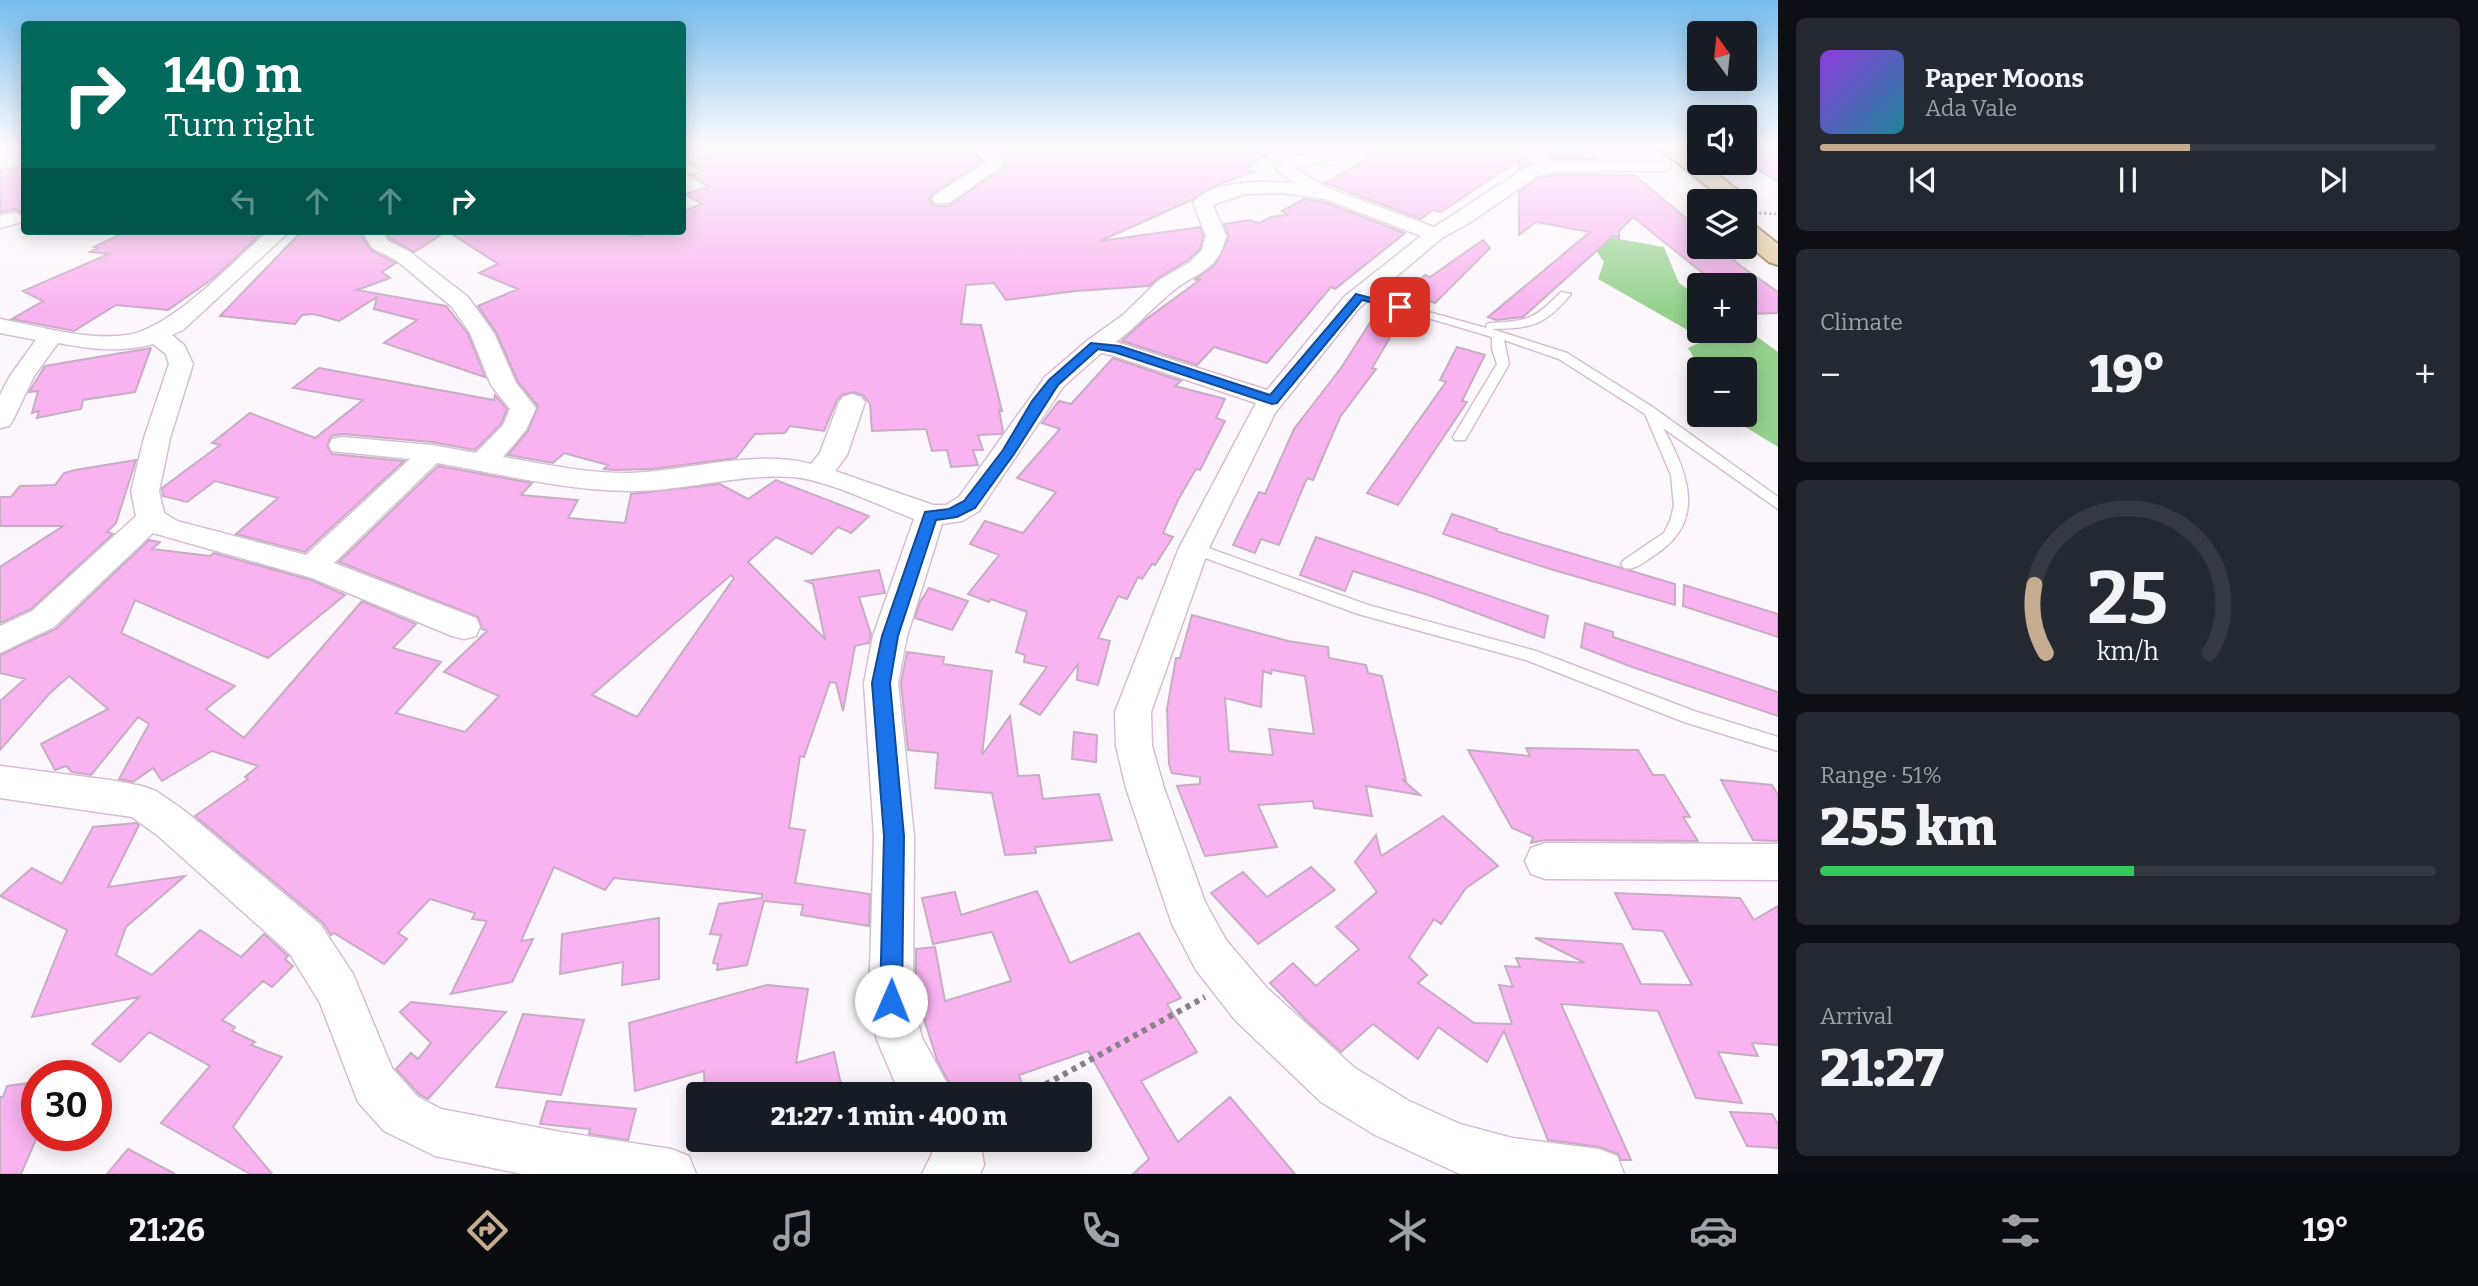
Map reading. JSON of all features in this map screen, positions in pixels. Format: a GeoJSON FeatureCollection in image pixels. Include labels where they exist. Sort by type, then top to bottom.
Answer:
{"type":"FeatureCollection","features":[{"type":"Feature","properties":{"kind":"main road"},"geometry":{"type":"LineString","coordinates":[[1757,216],[1778,230]]}},
{"type":"Feature","properties":{"kind":"main road"},"geometry":{"type":"LineString","coordinates":[[1757,221],[1778,257]]}},
{"type":"Feature","properties":{"kind":"street"},"geometry":{"type":"LineString","coordinates":[[342,445],[432,453],[571,477],[629,482],[763,468],[798,469],[930,515],[952,514],[970,504],[1054,382],[1096,345],[1131,320],[1167,285],[1198,267],[1212,252],[1216,236],[1203,203],[1205,201]]}},
{"type":"Feature","properties":{"kind":"street"},"geometry":{"type":"LineString","coordinates":[[1346,201],[1435,234]]}},
{"type":"Feature","properties":{"kind":"street"},"geometry":{"type":"LineString","coordinates":[[1489,201],[1435,234],[1360,296],[1263,411],[1194,548],[1133,712],[1134,747],[1145,788],[1187,910],[1211,955],[1251,1004],[1338,1084],[1392,1118],[1466,1151],[1511,1163],[1599,1174]]}},
{"type":"Feature","properties":{"kind":"street"},"geometry":{"type":"LineString","coordinates":[[6,331],[110,344],[154,336],[185,317],[276,235]]}},
{"type":"Feature","properties":{"kind":"street"},"geometry":{"type":"LineString","coordinates":[[374,235],[379,244],[403,256],[460,302],[482,333],[504,385],[523,408],[522,416],[512,430],[482,462]]}},
{"type":"Feature","properties":{"kind":"street"},"geometry":{"type":"LineString","coordinates":[[0,420],[22,376],[51,336]]}},
{"type":"Feature","properties":{"kind":"street"},"geometry":{"type":"LineString","coordinates":[[154,336],[170,343],[180,355],[181,364],[157,438],[145,491],[151,518],[167,528],[321,570],[464,627]]}},
{"type":"Feature","properties":{"kind":"street"},"geometry":{"type":"LineString","coordinates":[[1096,345],[1116,349],[1272,400]]}},
{"type":"Feature","properties":{"kind":"street"},"geometry":{"type":"LineString","coordinates":[[817,475],[833,455],[852,402]]}},
{"type":"Feature","properties":{"kind":"street"},"geometry":{"type":"LineString","coordinates":[[311,568],[432,453]]}},
{"type":"Feature","properties":{"kind":"street"},"geometry":{"type":"LineString","coordinates":[[920,1082],[900,1040],[891,1001],[894,836],[881,683],[890,636],[930,515]]}},
{"type":"Feature","properties":{"kind":"street"},"geometry":{"type":"LineString","coordinates":[[0,641],[43,619],[151,518]]}},
{"type":"Feature","properties":{"kind":"street"},"geometry":{"type":"LineString","coordinates":[[0,782],[142,803],[171,823],[304,939],[337,990],[375,1084],[401,1114],[435,1132],[561,1157],[671,1174]]}},
{"type":"Feature","properties":{"kind":"street"},"geometry":{"type":"LineString","coordinates":[[1545,861],[1778,862]]}},
{"type":"Feature","properties":{"kind":"lane"},"geometry":{"type":"LineString","coordinates":[[1464,325],[1525,325],[1544,315],[1565,294]]}},
{"type":"Feature","properties":{"kind":"lane"},"geometry":{"type":"LineString","coordinates":[[1360,296],[1563,356],[1646,409],[1778,504]]}},
{"type":"Feature","properties":{"kind":"lane"},"geometry":{"type":"LineString","coordinates":[[1460,438],[1493,376],[1503,364],[1498,335]]}},
{"type":"Feature","properties":{"kind":"lane"},"geometry":{"type":"LineString","coordinates":[[1629,564],[1668,537],[1682,511],[1681,477],[1668,447],[1646,409]]}},
{"type":"Feature","properties":{"kind":"lane"},"geometry":{"type":"LineString","coordinates":[[1194,548],[1364,610],[1530,654],[1690,717],[1778,744]]}},
{"type":"Feature","properties":{"kind":"path"},"geometry":{"type":"LineString","coordinates":[[1050,1082],[1233,982]]}},
{"type":"Feature","properties":{"kind":"green space"},"geometry":{"type":"Polygon","coordinates":[[[1584,233],[1664,247],[1679,283],[1687,289],[1687,330],[1598,279],[1604,262],[1584,233]]]}},
{"type":"Feature","properties":{"kind":"green space"},"geometry":{"type":"Polygon","coordinates":[[[1757,337],[1778,352],[1778,447],[1745,427],[1757,427],[1757,357],[1694,357],[1688,348],[1699,343],[1757,343],[1757,337]]]}},
{"type":"Feature","properties":{"kind":"building"},"geometry":{"type":"Polygon","coordinates":[[[0,201],[21,201],[21,212],[14,209],[0,213],[0,201]]]}},
{"type":"Feature","properties":{"kind":"building"},"geometry":{"type":"Polygon","coordinates":[[[697,201],[931,201],[935,206],[949,206],[956,201],[1190,201],[1100,241],[1200,227],[1203,236],[1200,249],[1149,286],[1076,291],[1006,300],[994,283],[966,285],[961,324],[981,325],[1002,411],[999,410],[1003,431],[1001,434],[978,435],[983,450],[973,450],[978,465],[951,467],[947,450],[932,451],[926,429],[872,431],[870,404],[863,395],[853,392],[842,395],[837,400],[824,431],[790,426],[785,433],[755,434],[736,458],[652,469],[614,470],[604,469],[608,465],[564,453],[553,463],[508,455],[528,431],[538,406],[518,382],[496,332],[478,306],[518,289],[479,273],[498,264],[453,235],[686,235],[686,210],[702,204],[697,201]]]}},
{"type":"Feature","properties":{"kind":"building"},"geometry":{"type":"Polygon","coordinates":[[[1301,201],[1324,202],[1405,233],[1335,289],[1331,287],[1267,363],[1214,347],[1197,365],[1122,341],[1215,265],[1229,237],[1224,224],[1249,220],[1259,223],[1271,217],[1287,215],[1282,211],[1301,201]]]}},
{"type":"Feature","properties":{"kind":"building"},"geometry":{"type":"Polygon","coordinates":[[[1372,201],[1458,201],[1441,212],[1432,210],[1421,219],[1372,201]]]}},
{"type":"Feature","properties":{"kind":"building"},"geometry":{"type":"Polygon","coordinates":[[[1519,201],[1665,201],[1687,219],[1687,259],[1733,259],[1751,273],[1703,273],[1633,217],[1619,231],[1619,238],[1613,236],[1523,317],[1496,320],[1488,317],[1590,232],[1536,222],[1519,235],[1519,201]]]}},
{"type":"Feature","properties":{"kind":"building"},"geometry":{"type":"Polygon","coordinates":[[[119,235],[260,235],[215,277],[168,310],[116,305],[74,331],[12,319],[43,301],[23,291],[109,254],[90,252],[97,248],[94,247],[119,235]]]}},
{"type":"Feature","properties":{"kind":"building"},"geometry":{"type":"Polygon","coordinates":[[[298,235],[362,235],[371,250],[396,263],[382,272],[390,278],[357,290],[446,306],[468,334],[485,377],[384,343],[417,320],[374,309],[377,297],[339,321],[314,314],[302,315],[295,324],[220,316],[298,235]]]}},
{"type":"Feature","properties":{"kind":"building"},"geometry":{"type":"Polygon","coordinates":[[[387,235],[441,235],[414,252],[387,235]]]}},
{"type":"Feature","properties":{"kind":"building"},"geometry":{"type":"Polygon","coordinates":[[[1483,240],[1490,248],[1435,303],[1415,296],[1410,304],[1398,301],[1425,275],[1430,277],[1483,240]]]}},
{"type":"Feature","properties":{"kind":"building"},"geometry":{"type":"Polygon","coordinates":[[[1757,277],[1778,292],[1778,313],[1757,314],[1757,277]]]}},
{"type":"Feature","properties":{"kind":"building"},"geometry":{"type":"Polygon","coordinates":[[[1389,309],[1404,314],[1372,368],[1376,369],[1340,417],[1313,480],[1307,478],[1279,545],[1261,539],[1255,553],[1233,545],[1259,492],[1265,494],[1294,429],[1341,368],[1373,318],[1378,319],[1389,309]]]}},
{"type":"Feature","properties":{"kind":"building"},"geometry":{"type":"Polygon","coordinates":[[[1457,347],[1485,355],[1462,401],[1467,402],[1398,505],[1367,493],[1446,382],[1440,380],[1457,347]]]}},
{"type":"Feature","properties":{"kind":"building"},"geometry":{"type":"Polygon","coordinates":[[[151,348],[135,392],[83,400],[81,409],[37,418],[39,411],[32,413],[38,391],[29,392],[45,366],[151,348]]]}},
{"type":"Feature","properties":{"kind":"building"},"geometry":{"type":"Polygon","coordinates":[[[1113,358],[1181,381],[1175,386],[1225,399],[1216,418],[1225,421],[1200,470],[1196,469],[1178,500],[1163,533],[1173,537],[1155,565],[1152,564],[1142,579],[1138,577],[1127,599],[1118,596],[1098,638],[1110,641],[1098,685],[1077,680],[1078,664],[1040,715],[1020,704],[1047,667],[1024,662],[1025,655],[1016,652],[1027,612],[968,594],[999,555],[970,544],[985,521],[1023,533],[1056,492],[1017,478],[1060,429],[1042,423],[1059,401],[1071,404],[1113,358]]]}},
{"type":"Feature","properties":{"kind":"building"},"geometry":{"type":"Polygon","coordinates":[[[319,368],[494,400],[495,395],[507,409],[501,424],[475,450],[432,442],[342,434],[331,436],[327,446],[332,454],[404,461],[305,552],[236,534],[278,498],[215,481],[187,502],[163,496],[162,488],[220,445],[212,443],[250,413],[315,438],[363,400],[293,388],[319,368]]]}},
{"type":"Feature","properties":{"kind":"building"},"geometry":{"type":"Polygon","coordinates":[[[136,460],[116,523],[107,532],[113,534],[31,609],[0,623],[0,567],[63,526],[0,526],[0,497],[11,497],[20,486],[55,485],[64,473],[75,470],[136,460]]]}},
{"type":"Feature","properties":{"kind":"building"},"geometry":{"type":"Polygon","coordinates":[[[438,466],[532,483],[521,495],[578,500],[568,518],[625,523],[631,494],[720,484],[748,499],[776,480],[869,516],[851,533],[838,527],[812,554],[776,537],[748,562],[825,639],[813,584],[806,581],[879,570],[885,593],[859,597],[871,634],[869,643],[855,646],[843,711],[836,683],[830,682],[804,757],[800,756],[789,828],[805,830],[795,883],[870,894],[869,926],[801,915],[803,905],[764,901],[747,965],[717,970],[718,964],[713,963],[721,935],[710,934],[719,904],[762,898],[762,894],[614,878],[605,890],[554,867],[521,941],[533,939],[512,982],[451,994],[487,921],[472,919],[475,913],[430,899],[398,933],[407,939],[384,964],[334,933],[331,935],[322,922],[195,816],[248,779],[245,777],[258,766],[212,751],[162,781],[153,768],[133,782],[119,779],[149,724],[138,717],[91,775],[72,772],[66,766],[55,770],[41,744],[108,709],[69,676],[49,694],[0,750],[0,701],[25,679],[0,673],[0,655],[56,629],[149,540],[160,542],[152,549],[210,556],[214,553],[311,580],[345,595],[268,658],[135,600],[121,633],[235,686],[206,709],[244,738],[362,601],[416,624],[393,648],[441,662],[396,713],[465,732],[499,696],[444,672],[487,631],[482,629],[478,617],[339,562],[438,466]],[[731,575],[592,695],[637,717],[734,578],[731,575]]]}},
{"type":"Feature","properties":{"kind":"building"},"geometry":{"type":"Polygon","coordinates":[[[1452,514],[1497,529],[1496,531],[1675,584],[1675,605],[1550,569],[1443,534],[1452,514]]]}},
{"type":"Feature","properties":{"kind":"building"},"geometry":{"type":"Polygon","coordinates":[[[1316,537],[1548,616],[1544,638],[1431,596],[1353,571],[1345,591],[1300,575],[1316,537]]]}},
{"type":"Feature","properties":{"kind":"building"},"geometry":{"type":"Polygon","coordinates":[[[1684,585],[1778,614],[1778,637],[1683,606],[1684,585]]]}},
{"type":"Feature","properties":{"kind":"building"},"geometry":{"type":"Polygon","coordinates":[[[929,588],[968,601],[952,630],[915,618],[920,602],[929,588]]]}},
{"type":"Feature","properties":{"kind":"building"},"geometry":{"type":"Polygon","coordinates":[[[1192,615],[1288,641],[1328,647],[1329,658],[1366,665],[1368,673],[1382,676],[1406,781],[1402,779],[1420,795],[1366,786],[1372,816],[1314,808],[1313,801],[1258,805],[1277,847],[1205,856],[1177,786],[1200,784],[1200,777],[1172,773],[1169,764],[1167,709],[1176,658],[1180,658],[1192,615]],[[1263,671],[1261,707],[1225,698],[1229,751],[1273,755],[1269,729],[1314,734],[1305,676],[1263,671]]]}},
{"type":"Feature","properties":{"kind":"building"},"geometry":{"type":"Polygon","coordinates":[[[1585,623],[1613,632],[1613,637],[1778,692],[1778,716],[1581,647],[1585,623]]]}},
{"type":"Feature","properties":{"kind":"building"},"geometry":{"type":"Polygon","coordinates":[[[907,652],[944,657],[943,664],[992,671],[982,755],[1010,716],[1018,776],[1039,775],[1043,799],[1099,794],[1112,840],[1035,847],[1036,853],[1005,855],[992,793],[935,788],[938,753],[908,750],[901,683],[907,652]]]}},
{"type":"Feature","properties":{"kind":"building"},"geometry":{"type":"Polygon","coordinates":[[[1074,732],[1097,735],[1096,762],[1072,759],[1074,732]]]}},
{"type":"Feature","properties":{"kind":"building"},"geometry":{"type":"Polygon","coordinates":[[[1526,748],[1638,750],[1653,775],[1664,775],[1690,817],[1683,817],[1698,841],[1545,840],[1531,843],[1533,837],[1512,828],[1468,750],[1530,756],[1526,748]]]}},
{"type":"Feature","properties":{"kind":"building"},"geometry":{"type":"Polygon","coordinates":[[[1721,780],[1772,785],[1778,795],[1778,841],[1753,840],[1721,780]]]}},
{"type":"Feature","properties":{"kind":"building"},"geometry":{"type":"Polygon","coordinates":[[[1443,816],[1498,866],[1466,888],[1441,924],[1434,919],[1409,957],[1427,975],[1418,983],[1474,1023],[1512,1024],[1499,985],[1513,987],[1505,966],[1520,967],[1516,958],[1585,963],[1535,938],[1622,944],[1641,984],[1692,985],[1663,931],[1633,929],[1615,893],[1740,898],[1754,920],[1778,906],[1778,1045],[1752,1043],[1758,1056],[1718,1052],[1742,1103],[1696,1098],[1658,1011],[1561,1004],[1631,1160],[1621,1160],[1618,1154],[1600,1147],[1548,1140],[1504,1031],[1487,1062],[1438,1027],[1418,1059],[1373,1024],[1341,1052],[1308,1022],[1270,983],[1293,963],[1316,986],[1359,949],[1336,927],[1377,892],[1355,862],[1376,835],[1381,856],[1443,816]]]}},
{"type":"Feature","properties":{"kind":"building"},"geometry":{"type":"Polygon","coordinates":[[[136,823],[139,825],[108,887],[185,876],[126,927],[116,955],[152,975],[200,930],[241,957],[264,934],[288,956],[285,959],[293,966],[272,987],[263,981],[222,1020],[235,1027],[232,1031],[255,1042],[251,1045],[282,1057],[233,1127],[272,1174],[250,1174],[161,1123],[210,1066],[149,1032],[120,1062],[92,1044],[139,997],[32,1017],[67,930],[0,896],[32,868],[62,884],[93,827],[136,823]]]}},
{"type":"Feature","properties":{"kind":"building"},"geometry":{"type":"Polygon","coordinates":[[[1311,867],[1335,890],[1258,944],[1211,893],[1243,872],[1267,897],[1311,867]]]}},
{"type":"Feature","properties":{"kind":"building"},"geometry":{"type":"Polygon","coordinates":[[[1037,891],[1070,963],[1139,933],[1181,998],[1167,1004],[1197,1052],[1141,1081],[1178,1142],[1230,1097],[1295,1174],[1133,1174],[1149,1159],[1088,1051],[1019,1075],[1022,1082],[949,1082],[937,1060],[916,993],[916,949],[935,947],[945,1001],[1011,981],[992,932],[933,944],[922,898],[955,892],[961,915],[1037,891]]]}},
{"type":"Feature","properties":{"kind":"building"},"geometry":{"type":"Polygon","coordinates":[[[659,918],[659,979],[622,985],[623,962],[560,974],[562,934],[659,918]]]}},
{"type":"Feature","properties":{"kind":"building"},"geometry":{"type":"Polygon","coordinates":[[[767,985],[808,989],[796,1063],[834,1052],[840,1082],[704,1082],[704,1071],[635,1091],[629,1023],[767,985]]]}},
{"type":"Feature","properties":{"kind":"building"},"geometry":{"type":"Polygon","coordinates":[[[411,1002],[506,1012],[428,1099],[420,1095],[396,1069],[411,1053],[418,1059],[431,1043],[400,1012],[411,1002]]]}},
{"type":"Feature","properties":{"kind":"building"},"geometry":{"type":"Polygon","coordinates":[[[523,1014],[584,1020],[561,1095],[496,1087],[523,1014]]]}},
{"type":"Feature","properties":{"kind":"building"},"geometry":{"type":"Polygon","coordinates":[[[21,1084],[21,1151],[31,1151],[21,1174],[0,1174],[0,1097],[3,1097],[7,1086],[21,1084]]]}},
{"type":"Feature","properties":{"kind":"building"},"geometry":{"type":"Polygon","coordinates":[[[547,1101],[636,1109],[628,1140],[589,1134],[590,1129],[540,1124],[547,1101]]]}},
{"type":"Feature","properties":{"kind":"building"},"geometry":{"type":"Polygon","coordinates":[[[1730,1112],[1772,1114],[1778,1124],[1778,1148],[1747,1146],[1730,1112]]]}},
{"type":"Feature","properties":{"kind":"building"},"geometry":{"type":"Polygon","coordinates":[[[128,1149],[175,1174],[107,1174],[128,1149]]]}},
{"type":"Feature","properties":{"kind":"route"},"geometry":{"type":"LineString","coordinates":[[891,1001],[894,836],[881,683],[890,636],[930,515],[952,514],[970,504],[1054,382],[1096,345],[1116,349],[1272,400],[1360,296],[1400,307]]}}]}
